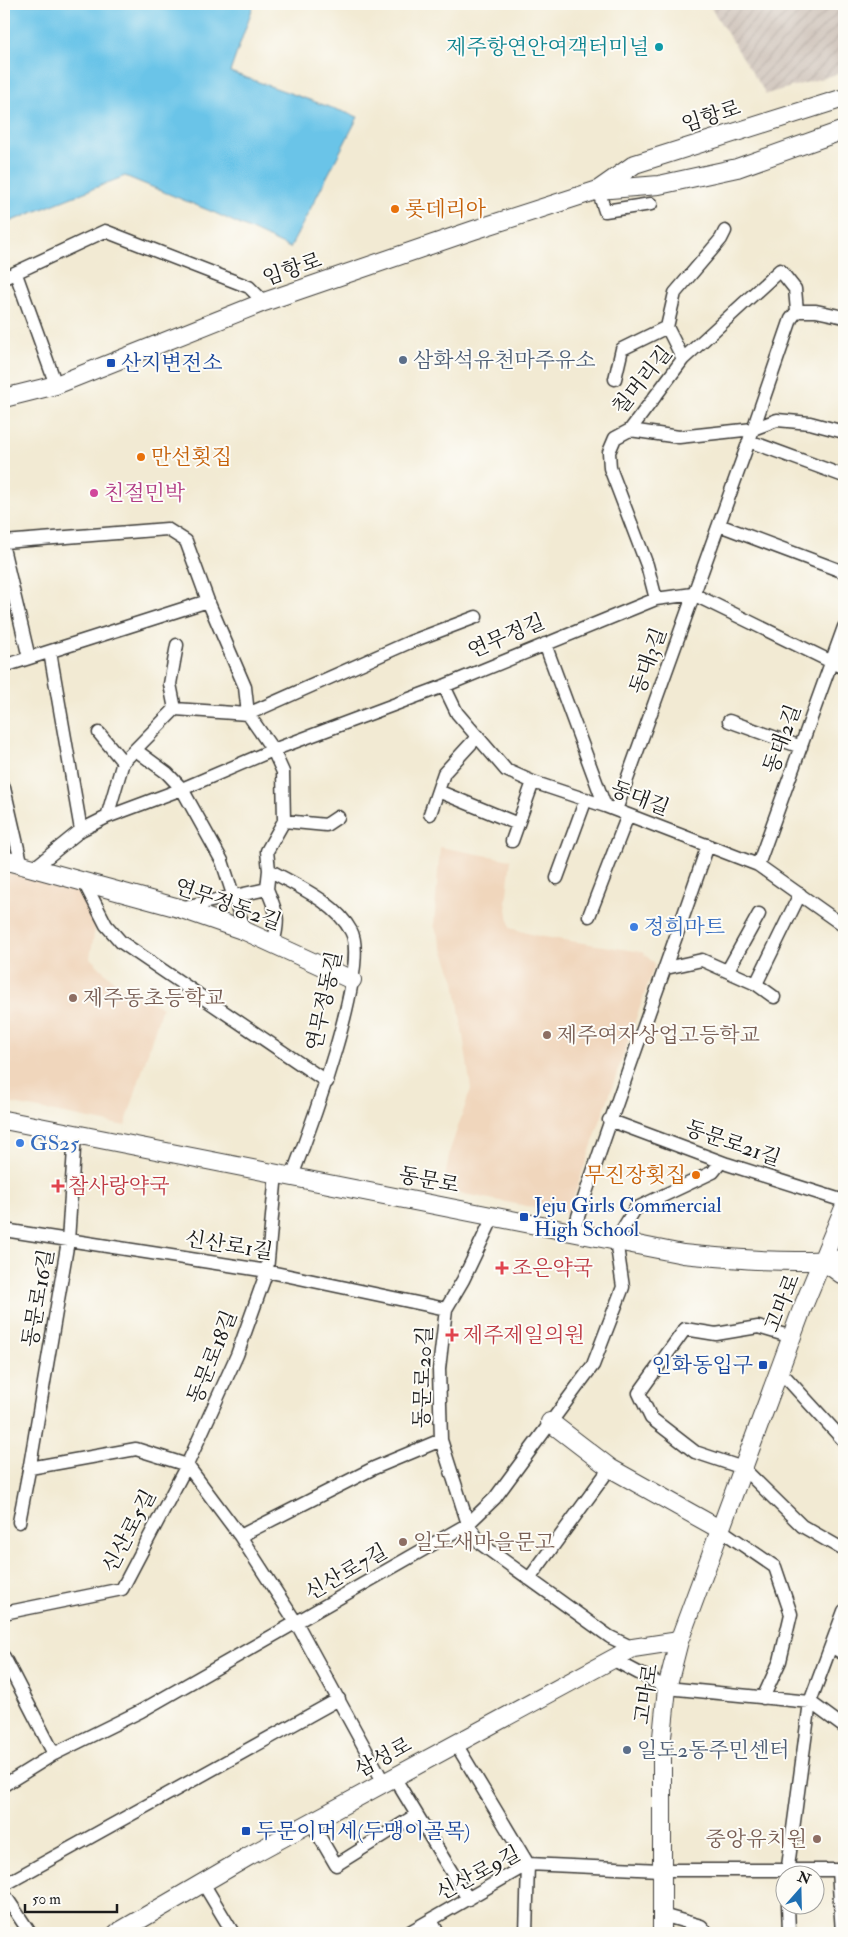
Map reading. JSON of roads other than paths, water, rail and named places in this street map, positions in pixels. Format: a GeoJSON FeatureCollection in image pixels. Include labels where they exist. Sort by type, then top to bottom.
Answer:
{"type":"FeatureCollection","features":[{"type":"Feature","properties":{"kind":"main road","name":"임항로"},"geometry":{"type":"LineString","coordinates":[[598,190],[635,164],[844,98]]}},
{"type":"Feature","properties":{"kind":"main road","name":"임항로"},"geometry":{"type":"LineString","coordinates":[[4,398],[56,385],[264,302],[598,190],[659,185],[737,168],[844,130]]}},
{"type":"Feature","properties":{"kind":"main road"},"geometry":{"type":"LineString","coordinates":[[4,860],[28,867]]}},
{"type":"Feature","properties":{"kind":"main road","name":"연무정동2길"},"geometry":{"type":"LineString","coordinates":[[28,867],[179,908],[245,931],[352,980]]}},
{"type":"Feature","properties":{"kind":"main road","name":"동문로"},"geometry":{"type":"LineString","coordinates":[[4,1120],[692,1255],[823,1262],[844,1259]]}},
{"type":"Feature","properties":{"kind":"main road"},"geometry":{"type":"LineString","coordinates":[[844,1208],[823,1262],[844,1276]]}},
{"type":"Feature","properties":{"kind":"main road","name":"고마로"},"geometry":{"type":"LineString","coordinates":[[662,1933],[660,1870],[662,1737],[667,1688],[679,1641],[792,1337],[823,1262]]}},
{"type":"Feature","properties":{"kind":"main road"},"geometry":{"type":"LineString","coordinates":[[550,1422],[610,1468],[721,1530]]}},
{"type":"Feature","properties":{"kind":"main road","name":"삼성로"},"geometry":{"type":"LineString","coordinates":[[117,1933],[311,1822],[633,1648],[679,1641]]}},
{"type":"Feature","properties":{"kind":"street"},"geometry":{"type":"LineString","coordinates":[[598,190],[605,211],[651,204]]}},
{"type":"Feature","properties":{"kind":"street"},"geometry":{"type":"LineString","coordinates":[[56,385],[10,276],[106,231],[249,287],[264,302]]}},
{"type":"Feature","properties":{"kind":"street"},"geometry":{"type":"LineString","coordinates":[[683,359],[667,327],[675,294],[721,239],[725,231]]}},
{"type":"Feature","properties":{"kind":"street","name":"칠머리길"},"geometry":{"type":"LineString","coordinates":[[656,599],[647,565],[610,468],[609,452],[615,438],[630,430],[683,359],[780,270],[795,289],[797,311]]}},
{"type":"Feature","properties":{"kind":"street"},"geometry":{"type":"LineString","coordinates":[[797,311],[816,311],[844,317]]}},
{"type":"Feature","properties":{"kind":"street","name":"동대3길"},"geometry":{"type":"LineString","coordinates":[[610,808],[694,594],[790,319],[797,311]]}},
{"type":"Feature","properties":{"kind":"street"},"geometry":{"type":"LineString","coordinates":[[616,380],[622,349],[667,327]]}},
{"type":"Feature","properties":{"kind":"street"},"geometry":{"type":"LineString","coordinates":[[751,435],[777,420],[810,423],[844,432]]}},
{"type":"Feature","properties":{"kind":"street"},"geometry":{"type":"LineString","coordinates":[[630,430],[680,437],[751,435],[844,476]]}},
{"type":"Feature","properties":{"kind":"street"},"geometry":{"type":"LineString","coordinates":[[719,525],[844,572]]}},
{"type":"Feature","properties":{"kind":"street"},"geometry":{"type":"LineString","coordinates":[[4,542],[166,529],[186,541],[208,600],[245,687],[248,714],[273,750],[283,772],[284,821],[267,851],[269,870],[267,889],[277,912],[278,924],[273,944]]}},
{"type":"Feature","properties":{"kind":"street"},"geometry":{"type":"LineString","coordinates":[[4,552],[29,658]]}},
{"type":"Feature","properties":{"kind":"street"},"geometry":{"type":"LineString","coordinates":[[694,594],[844,668]]}},
{"type":"Feature","properties":{"kind":"street","name":"연무정길"},"geometry":{"type":"LineString","coordinates":[[28,867],[81,830],[107,817],[182,789],[273,750],[444,686],[656,599],[694,594]]}},
{"type":"Feature","properties":{"kind":"street"},"geometry":{"type":"LineString","coordinates":[[4,666],[208,600]]}},
{"type":"Feature","properties":{"kind":"street"},"geometry":{"type":"LineString","coordinates":[[107,817],[124,762],[137,751],[163,719],[175,709],[248,714],[410,642],[476,617]]}},
{"type":"Feature","properties":{"kind":"street","name":"동대2길"},"geometry":{"type":"LineString","coordinates":[[758,865],[844,627]]}},
{"type":"Feature","properties":{"kind":"street"},"geometry":{"type":"LineString","coordinates":[[545,644],[610,808]]}},
{"type":"Feature","properties":{"kind":"street"},"geometry":{"type":"LineString","coordinates":[[175,709],[170,684],[177,645]]}},
{"type":"Feature","properties":{"kind":"street"},"geometry":{"type":"LineString","coordinates":[[50,652],[81,830]]}},
{"type":"Feature","properties":{"kind":"street","name":"동대길"},"geometry":{"type":"LineString","coordinates":[[444,686],[457,713],[506,770],[533,782],[586,799],[758,865],[843,924]]}},
{"type":"Feature","properties":{"kind":"street"},"geometry":{"type":"LineString","coordinates":[[729,721],[801,747]]}},
{"type":"Feature","properties":{"kind":"street"},"geometry":{"type":"LineString","coordinates":[[99,733],[124,762]]}},
{"type":"Feature","properties":{"kind":"street"},"geometry":{"type":"LineString","coordinates":[[430,814],[444,772],[478,736]]}},
{"type":"Feature","properties":{"kind":"street"},"geometry":{"type":"LineString","coordinates":[[137,751],[167,773],[182,789],[222,861],[245,931]]}},
{"type":"Feature","properties":{"kind":"street"},"geometry":{"type":"LineString","coordinates":[[512,841],[533,782]]}},
{"type":"Feature","properties":{"kind":"street"},"geometry":{"type":"LineString","coordinates":[[4,788],[28,867]]}},
{"type":"Feature","properties":{"kind":"street"},"geometry":{"type":"LineString","coordinates":[[438,791],[518,824]]}},
{"type":"Feature","properties":{"kind":"street"},"geometry":{"type":"LineString","coordinates":[[557,878],[586,799]]}},
{"type":"Feature","properties":{"kind":"street"},"geometry":{"type":"LineString","coordinates":[[589,916],[628,815]]}},
{"type":"Feature","properties":{"kind":"street"},"geometry":{"type":"LineString","coordinates":[[284,821],[326,825],[338,817]]}},
{"type":"Feature","properties":{"kind":"street"},"geometry":{"type":"LineString","coordinates":[[573,1232],[609,1120],[666,968],[708,845]]}},
{"type":"Feature","properties":{"kind":"street","name":"연무정동길"},"geometry":{"type":"LineString","coordinates":[[269,870],[308,892],[340,915],[352,932],[356,945],[352,980],[327,1082],[284,1175]]}},
{"type":"Feature","properties":{"kind":"street"},"geometry":{"type":"LineString","coordinates":[[84,882],[106,925],[122,942],[327,1082]]}},
{"type":"Feature","properties":{"kind":"street"},"geometry":{"type":"LineString","coordinates":[[179,908],[267,889]]}},
{"type":"Feature","properties":{"kind":"street"},"geometry":{"type":"LineString","coordinates":[[756,984],[800,894]]}},
{"type":"Feature","properties":{"kind":"street"},"geometry":{"type":"LineString","coordinates":[[728,970],[759,914]]}},
{"type":"Feature","properties":{"kind":"street"},"geometry":{"type":"LineString","coordinates":[[666,968],[702,960],[756,984],[774,997]]}},
{"type":"Feature","properties":{"kind":"street","name":"동문로21길"},"geometry":{"type":"LineString","coordinates":[[609,1120],[721,1162],[844,1201]]}},
{"type":"Feature","properties":{"kind":"street","name":"동문로16길"},"geometry":{"type":"LineString","coordinates":[[19,1522],[30,1468],[68,1241],[75,1134]]}},
{"type":"Feature","properties":{"kind":"street"},"geometry":{"type":"LineString","coordinates":[[616,1240],[635,1209],[713,1172],[721,1162]]}},
{"type":"Feature","properties":{"kind":"street","name":"동문로18길"},"geometry":{"type":"LineString","coordinates":[[187,1465],[237,1355],[267,1271],[284,1175]]}},
{"type":"Feature","properties":{"kind":"street","name":"동문로20길"},"geometry":{"type":"LineString","coordinates":[[494,1216],[464,1280],[446,1309],[439,1369],[441,1440],[468,1524],[481,1544],[610,1637],[633,1648]]}},
{"type":"Feature","properties":{"kind":"street","name":"신산로1길"},"geometry":{"type":"LineString","coordinates":[[4,1230],[267,1271],[446,1309]]}},
{"type":"Feature","properties":{"kind":"street","name":"신산로7길"},"geometry":{"type":"LineString","coordinates":[[4,1785],[54,1754],[141,1711],[297,1624],[468,1524],[496,1498],[593,1365],[623,1287],[616,1240]]}},
{"type":"Feature","properties":{"kind":"street"},"geometry":{"type":"LineString","coordinates":[[792,1337],[758,1327],[716,1334],[685,1328],[639,1393],[651,1418],[695,1452],[744,1468],[802,1526],[844,1550]]}},
{"type":"Feature","properties":{"kind":"street"},"geometry":{"type":"LineString","coordinates":[[780,1371],[844,1441]]}},
{"type":"Feature","properties":{"kind":"street"},"geometry":{"type":"LineString","coordinates":[[240,1536],[374,1468],[441,1440]]}},
{"type":"Feature","properties":{"kind":"street"},"geometry":{"type":"LineString","coordinates":[[30,1468],[136,1449],[187,1465],[240,1536],[297,1624],[339,1700],[389,1780],[416,1815],[468,1899]]}},
{"type":"Feature","properties":{"kind":"street","name":"신산로5길"},"geometry":{"type":"LineString","coordinates":[[4,1613],[122,1589],[187,1465]]}},
{"type":"Feature","properties":{"kind":"street"},"geometry":{"type":"LineString","coordinates":[[529,1579],[610,1468]]}},
{"type":"Feature","properties":{"kind":"street"},"geometry":{"type":"LineString","coordinates":[[721,1530],[775,1567],[791,1614],[780,1661],[763,1698]]}},
{"type":"Feature","properties":{"kind":"street"},"geometry":{"type":"LineString","coordinates":[[788,1864],[810,1702],[844,1611]]}},
{"type":"Feature","properties":{"kind":"street"},"geometry":{"type":"LineString","coordinates":[[831,1646],[844,1654]]}},
{"type":"Feature","properties":{"kind":"street"},"geometry":{"type":"LineString","coordinates":[[4,1657],[54,1754]]}},
{"type":"Feature","properties":{"kind":"street"},"geometry":{"type":"LineString","coordinates":[[612,1659],[667,1688],[810,1702],[844,1727]]}},
{"type":"Feature","properties":{"kind":"street"},"geometry":{"type":"LineString","coordinates":[[4,1885],[339,1700]]}},
{"type":"Feature","properties":{"kind":"street"},"geometry":{"type":"LineString","coordinates":[[456,1744],[528,1864],[526,1933]]}},
{"type":"Feature","properties":{"kind":"street"},"geometry":{"type":"LineString","coordinates":[[311,1822],[336,1865],[416,1815]]}},
{"type":"Feature","properties":{"kind":"street","name":"신산로9길"},"geometry":{"type":"LineString","coordinates":[[408,1933],[528,1864],[660,1870],[776,1872]]}},
{"type":"Feature","properties":{"kind":"street"},"geometry":{"type":"LineString","coordinates":[[841,1870],[842,1933]]}},
{"type":"Feature","properties":{"kind":"street","name":"신산로9길"},"geometry":{"type":"LineString","coordinates":[[826,1871],[841,1870]]}},
{"type":"Feature","properties":{"kind":"street"},"geometry":{"type":"LineString","coordinates":[[204,1883],[233,1933]]}},
{"type":"Feature","properties":{"kind":"street"},"geometry":{"type":"LineString","coordinates":[[4,1894],[30,1933]]}},
{"type":"Feature","properties":{"kind":"street"},"geometry":{"type":"LineString","coordinates":[[788,1914],[789,1933]]}},
{"type":"Feature","properties":{"kind":"street"},"geometry":{"type":"LineString","coordinates":[[662,1915],[701,1926],[707,1933]]}},
{"type":"Feature","properties":{"kind":"street"},"geometry":{"type":"LineString","coordinates":[[431,1920],[438,1933]]}},
{"type":"Feature","properties":{"kind":"water"},"geometry":{"type":"Polygon","coordinates":[[[4,4],[254,4],[230,72],[358,117],[290,248],[215,213],[125,176],[4,224],[4,4]]]}},
{"type":"Feature","properties":{"kind":"place","name":"제주항연안여객터미널"},"geometry":{"type":"Point","coordinates":[659,47]}},
{"type":"Feature","properties":{"kind":"place","name":"롯데리아"},"geometry":{"type":"Point","coordinates":[395,209]}},
{"type":"Feature","properties":{"kind":"place","name":"삼화석유천마주유소"},"geometry":{"type":"Point","coordinates":[403,360]}},
{"type":"Feature","properties":{"kind":"place","name":"산지변전소"},"geometry":{"type":"Point","coordinates":[111,363]}},
{"type":"Feature","properties":{"kind":"place","name":"만선횟집"},"geometry":{"type":"Point","coordinates":[141,457]}},
{"type":"Feature","properties":{"kind":"place","name":"친절민박"},"geometry":{"type":"Point","coordinates":[94,493]}},
{"type":"Feature","properties":{"kind":"place","name":"정희마트"},"geometry":{"type":"Point","coordinates":[634,927]}},
{"type":"Feature","properties":{"kind":"place","name":"제주동초등학교"},"geometry":{"type":"Point","coordinates":[73,998]}},
{"type":"Feature","properties":{"kind":"place","name":"제주여자상업고등학교"},"geometry":{"type":"Point","coordinates":[547,1035]}},
{"type":"Feature","properties":{"kind":"place","name":"GS25"},"geometry":{"type":"Point","coordinates":[20,1143]}},
{"type":"Feature","properties":{"kind":"place","name":"무진장횟집"},"geometry":{"type":"Point","coordinates":[696,1175]}},
{"type":"Feature","properties":{"kind":"place","name":"참사랑약국"},"geometry":{"type":"Point","coordinates":[58,1186]}},
{"type":"Feature","properties":{"kind":"place","name":"Jeju Girls Commercial High School"},"geometry":{"type":"Point","coordinates":[524,1217]}},
{"type":"Feature","properties":{"kind":"place","name":"조은약국"},"geometry":{"type":"Point","coordinates":[502,1268]}},
{"type":"Feature","properties":{"kind":"place","name":"제주제일의원"},"geometry":{"type":"Point","coordinates":[452,1335]}},
{"type":"Feature","properties":{"kind":"place","name":"인화동입구"},"geometry":{"type":"Point","coordinates":[763,1365]}},
{"type":"Feature","properties":{"kind":"place","name":"일도새마을문고"},"geometry":{"type":"Point","coordinates":[403,1542]}},
{"type":"Feature","properties":{"kind":"place","name":"일도2동주민센터"},"geometry":{"type":"Point","coordinates":[627,1750]}},
{"type":"Feature","properties":{"kind":"place","name":"두문이머세(두맹이골목)"},"geometry":{"type":"Point","coordinates":[246,1831]}},
{"type":"Feature","properties":{"kind":"place","name":"중앙유치원"},"geometry":{"type":"Point","coordinates":[817,1839]}}]}
